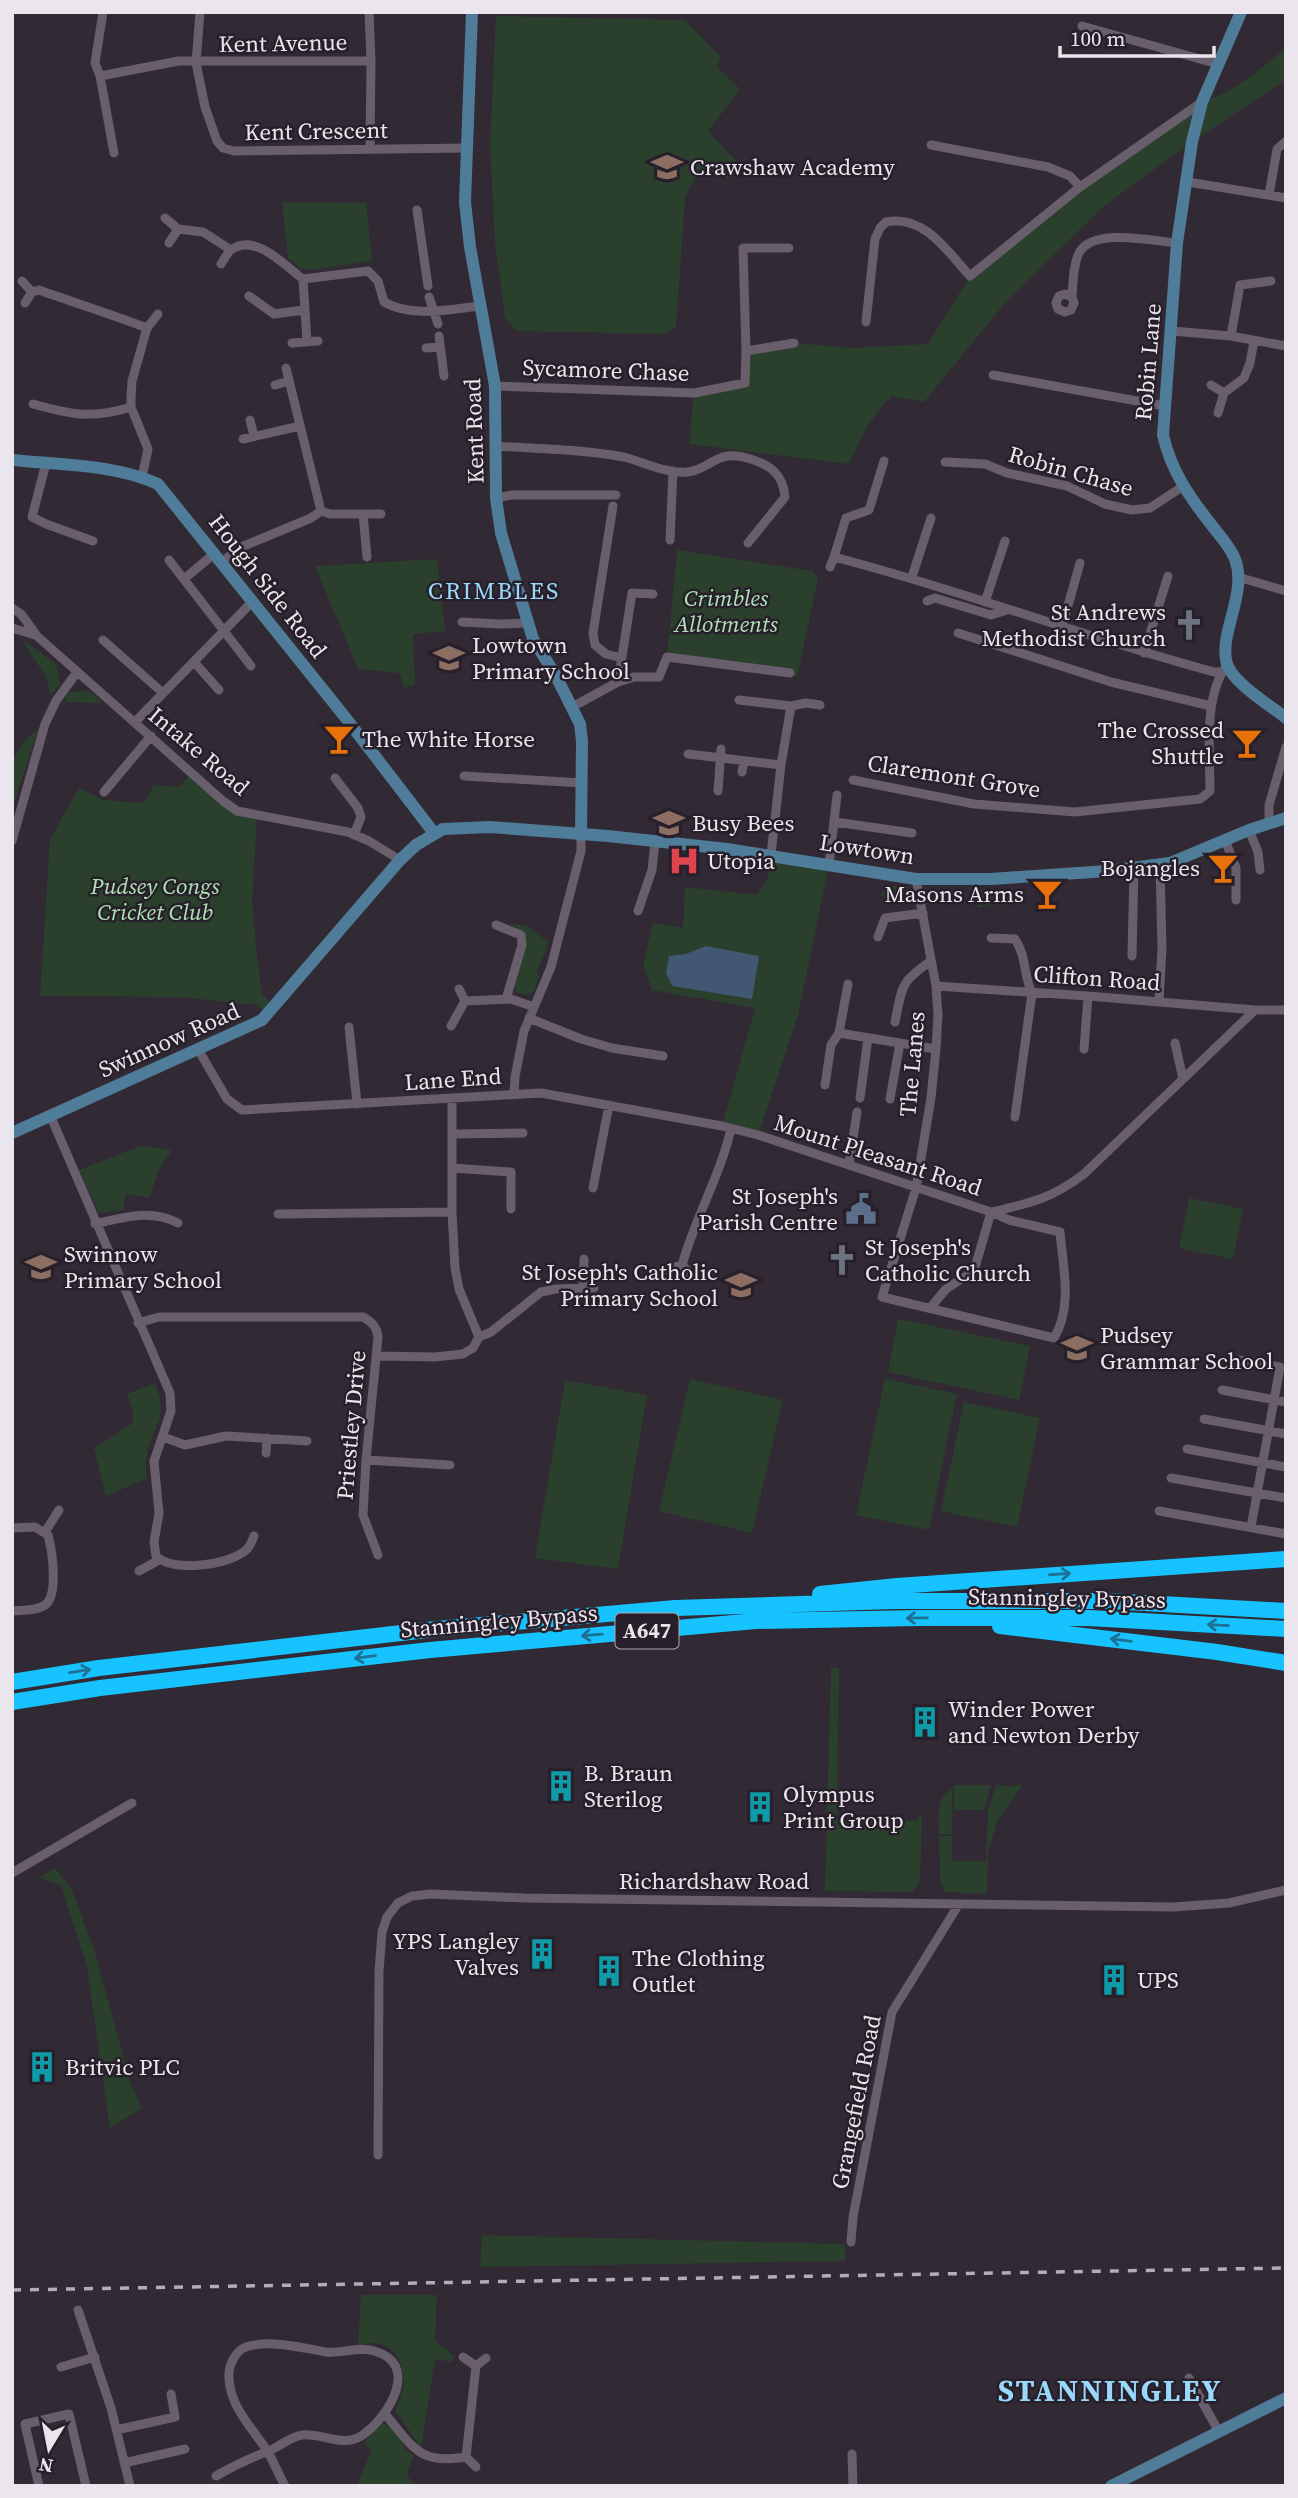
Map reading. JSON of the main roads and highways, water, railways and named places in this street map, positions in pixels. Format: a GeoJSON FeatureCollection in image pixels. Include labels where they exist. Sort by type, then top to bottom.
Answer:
{"type":"FeatureCollection","features":[{"type":"Feature","properties":{"kind":"highway"},"geometry":{"type":"LineString","coordinates":[[675,1608],[897,1586],[1286,1559]]}},
{"type":"Feature","properties":{"kind":"highway","name":"Stanningley Bypass"},"geometry":{"type":"LineString","coordinates":[[12,1682],[99,1668],[436,1629],[675,1608],[893,1601],[1109,1601],[1286,1611]]}},
{"type":"Feature","properties":{"kind":"highway"},"geometry":{"type":"LineString","coordinates":[[959,1618],[1028,1631],[1153,1644],[1286,1663]]}},
{"type":"Feature","properties":{"kind":"highway","name":"Stanningley Bypass"},"geometry":{"type":"LineString","coordinates":[[12,1702],[100,1688],[430,1650],[742,1622],[1088,1618],[1286,1629]]}},
{"type":"Feature","properties":{"kind":"highway"},"geometry":{"type":"LineString","coordinates":[[12,1710],[100,1688]]}},
{"type":"Feature","properties":{"kind":"water"},"geometry":{"type":"Polygon","coordinates":[[[706,946],[759,956],[752,999],[672,986],[666,973],[669,956],[686,954],[706,946]]]}},
{"type":"Feature","properties":{"kind":"railway"},"geometry":{"type":"LineString","coordinates":[[12,2290],[1286,2268]]}},
{"type":"Feature","properties":{"kind":"place","name":"Crawshaw Academy"},"geometry":{"type":"Point","coordinates":[667,167]}},
{"type":"Feature","properties":{"kind":"place","name":"St Andrews Methodist Church"},"geometry":{"type":"Point","coordinates":[1189,625]}},
{"type":"Feature","properties":{"kind":"place","name":"Lowtown Primary School"},"geometry":{"type":"Point","coordinates":[449,658]}},
{"type":"Feature","properties":{"kind":"place","name":"The White Horse"},"geometry":{"type":"Point","coordinates":[339,739]}},
{"type":"Feature","properties":{"kind":"place","name":"The Crossed Shuttle"},"geometry":{"type":"Point","coordinates":[1247,743]}},
{"type":"Feature","properties":{"kind":"place","name":"Busy Bees"},"geometry":{"type":"Point","coordinates":[669,823]}},
{"type":"Feature","properties":{"kind":"place","name":"Utopia"},"geometry":{"type":"Point","coordinates":[684,861]}},
{"type":"Feature","properties":{"kind":"place","name":"Bojangles"},"geometry":{"type":"Point","coordinates":[1223,868]}},
{"type":"Feature","properties":{"kind":"place","name":"Masons Arms"},"geometry":{"type":"Point","coordinates":[1047,894]}},
{"type":"Feature","properties":{"kind":"place","name":"St Joseph's Parish Centre"},"geometry":{"type":"Point","coordinates":[861,1209]}},
{"type":"Feature","properties":{"kind":"place","name":"St Joseph's Catholic Church"},"geometry":{"type":"Point","coordinates":[842,1260]}},
{"type":"Feature","properties":{"kind":"place","name":"Swinnow Primary School"},"geometry":{"type":"Point","coordinates":[41,1267]}},
{"type":"Feature","properties":{"kind":"place","name":"St Joseph's Catholic Primary School"},"geometry":{"type":"Point","coordinates":[741,1285]}},
{"type":"Feature","properties":{"kind":"place","name":"Pudsey Grammar School"},"geometry":{"type":"Point","coordinates":[1077,1348]}},
{"type":"Feature","properties":{"kind":"place","name":"Winder Power and Newton Derby"},"geometry":{"type":"Point","coordinates":[925,1722]}},
{"type":"Feature","properties":{"kind":"place","name":"B. Braun Sterilog"},"geometry":{"type":"Point","coordinates":[561,1786]}},
{"type":"Feature","properties":{"kind":"place","name":"Olympus Print Group"},"geometry":{"type":"Point","coordinates":[760,1807]}},
{"type":"Feature","properties":{"kind":"place","name":"YPS Langley Valves"},"geometry":{"type":"Point","coordinates":[542,1954]}},
{"type":"Feature","properties":{"kind":"place","name":"The Clothing Outlet"},"geometry":{"type":"Point","coordinates":[609,1971]}},
{"type":"Feature","properties":{"kind":"place","name":"UPS"},"geometry":{"type":"Point","coordinates":[1114,1980]}},
{"type":"Feature","properties":{"kind":"place","name":"Britvic PLC"},"geometry":{"type":"Point","coordinates":[42,2067]}},
{"type":"Feature","properties":{"kind":"district","name":"CRIMBLES"},"geometry":{"type":"Point","coordinates":[494,591]}},
{"type":"Feature","properties":{"kind":"district","name":"STANNINGLEY"},"geometry":{"type":"Point","coordinates":[1110,2391]}},
{"type":"Feature","properties":{"kind":"park label","name":"Crimbles Allotments"},"geometry":{"type":"Point","coordinates":[726,611]}},
{"type":"Feature","properties":{"kind":"park label","name":"Pudsey Congs Cricket Club"},"geometry":{"type":"Point","coordinates":[155,899]}}]}
